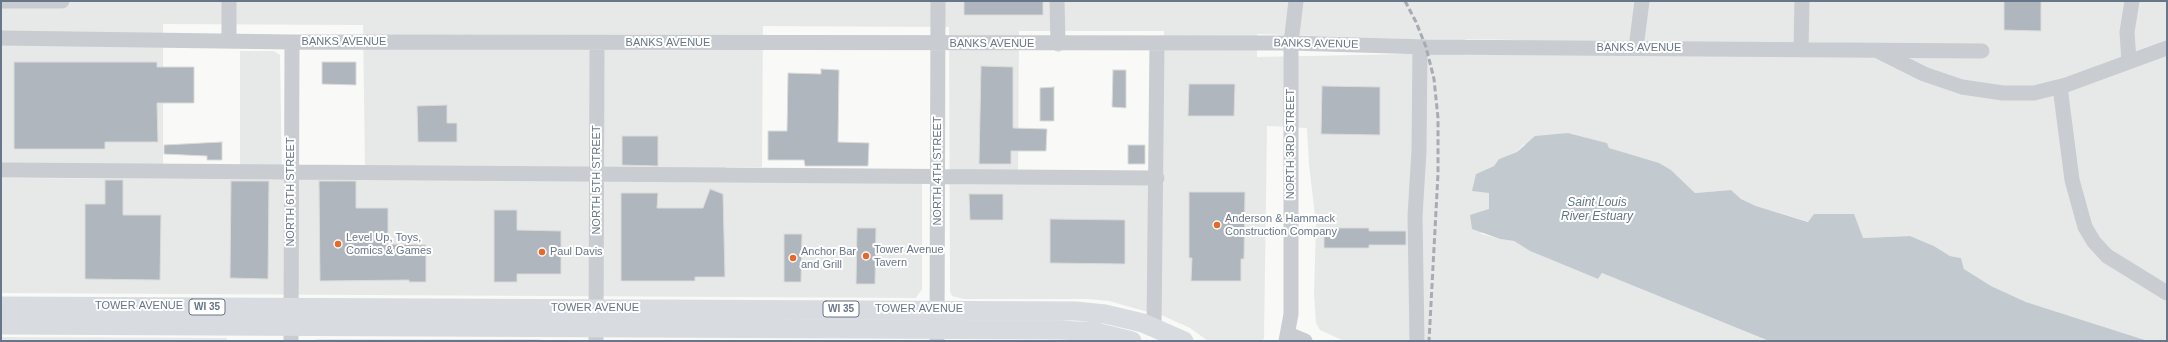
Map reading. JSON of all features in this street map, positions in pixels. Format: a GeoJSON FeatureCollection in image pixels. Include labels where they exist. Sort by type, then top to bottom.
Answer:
{"type":"FeatureCollection","features":[{"type":"Feature","properties":{"kind":"main road","name":"TOWER AVENUE"},"geometry":{"type":"LineString","coordinates":[[1,306],[291,325],[596,308],[1085,311],[1128,319],[1154,327],[1184,341]]}},
{"type":"Feature","properties":{"kind":"main road","name":"TOWER AVENUE"},"geometry":{"type":"LineString","coordinates":[[1,325],[291,325],[596,334],[937,335],[1082,331],[1115,336],[1132,341]]}},
{"type":"Feature","properties":{"kind":"street"},"geometry":{"type":"LineString","coordinates":[[1,1],[62,1]]}},
{"type":"Feature","properties":{"kind":"street"},"geometry":{"type":"LineString","coordinates":[[229,1],[229,41]]}},
{"type":"Feature","properties":{"kind":"street","name":"NORTH 4TH STREET"},"geometry":{"type":"LineString","coordinates":[[937,335],[938,1]]}},
{"type":"Feature","properties":{"kind":"street"},"geometry":{"type":"LineString","coordinates":[[1057,1],[1058,44]]}},
{"type":"Feature","properties":{"kind":"street","name":"NORTH 3RD STREET"},"geometry":{"type":"LineString","coordinates":[[1287,337],[1291,314],[1291,43],[1296,1]]}},
{"type":"Feature","properties":{"kind":"street"},"geometry":{"type":"LineString","coordinates":[[1636,48],[1642,1]]}},
{"type":"Feature","properties":{"kind":"street"},"geometry":{"type":"LineString","coordinates":[[1801,50],[1802,1]]}},
{"type":"Feature","properties":{"kind":"street"},"geometry":{"type":"LineString","coordinates":[[2129,62],[2126,32],[2132,1]]}},
{"type":"Feature","properties":{"kind":"street","name":"BANKS AVENUE"},"geometry":{"type":"LineString","coordinates":[[1,38],[292,42],[938,44],[1291,43],[1420,47],[1982,51]]}},
{"type":"Feature","properties":{"kind":"street","name":"NORTH 6TH STREET"},"geometry":{"type":"LineString","coordinates":[[291,325],[292,42]]}},
{"type":"Feature","properties":{"kind":"street","name":"NORTH 5TH STREET"},"geometry":{"type":"LineString","coordinates":[[596,334],[597,43]]}},
{"type":"Feature","properties":{"kind":"street"},"geometry":{"type":"LineString","coordinates":[[1154,327],[1157,178],[1157,43]]}},
{"type":"Feature","properties":{"kind":"street"},"geometry":{"type":"LineString","coordinates":[[1417,341],[1415,216],[1419,151],[1420,47]]}},
{"type":"Feature","properties":{"kind":"street"},"geometry":{"type":"LineString","coordinates":[[1877,50],[1924,74],[1962,87],[2003,93],[2034,93],[2060,87],[2167,48]]}},
{"type":"Feature","properties":{"kind":"street"},"geometry":{"type":"LineString","coordinates":[[2060,87],[2072,180],[2085,228],[2094,242],[2107,256],[2167,293]]}},
{"type":"Feature","properties":{"kind":"street"},"geometry":{"type":"LineString","coordinates":[[1,170],[1157,178]]}},
{"type":"Feature","properties":{"kind":"street"},"geometry":{"type":"LineString","coordinates":[[1287,337],[1305,341]]}},
{"type":"Feature","properties":{"kind":"shaded area"},"geometry":{"type":"Polygon","coordinates":[[[1,1],[2167,1],[2167,341],[2148,341],[2026,302],[1991,286],[1964,269],[1961,258],[1950,256],[1934,246],[1910,236],[1863,238],[1756,206],[1741,199],[1731,190],[1695,193],[1671,170],[1609,148],[1607,143],[1568,133],[1523,145],[1517,152],[1499,159],[1494,166],[1476,174],[1489,193],[1489,210],[1481,234],[1514,241],[1530,251],[1598,279],[1602,273],[1769,341],[1344,341],[1320,330],[1316,323],[1314,294],[1316,224],[1309,165],[1307,128],[1267,126],[1264,338],[1262,341],[1208,341],[1190,328],[1159,314],[1164,31],[1019,31],[1018,183],[1150,184],[1148,312],[1109,301],[1088,299],[964,299],[952,296],[950,291],[949,27],[763,26],[762,167],[726,167],[726,180],[922,182],[922,289],[916,298],[1,293],[1,178],[240,179],[240,51],[274,51],[280,55],[282,178],[365,166],[363,25],[163,24],[163,164],[1,166],[1,1]],[[1257,34],[1257,57],[1406,54],[1406,39],[1257,34]],[[1465,39],[1466,55],[1520,55],[1520,40],[1465,39]]]}},
{"type":"Feature","properties":{"kind":"shaded area"},"geometry":{"type":"Polygon","coordinates":[[[1,337],[227,338],[227,341],[1,341],[1,337]]]}},
{"type":"Feature","properties":{"kind":"shaded area"},"geometry":{"type":"Polygon","coordinates":[[[318,339],[537,339],[548,341],[310,341],[318,339]]]}},
{"type":"Feature","properties":{"kind":"shaded area"},"geometry":{"type":"Polygon","coordinates":[[[673,340],[913,341],[673,341],[673,340]]]}},
{"type":"Feature","properties":{"kind":"water","name":"Saint Louis River Estuary"},"geometry":{"type":"Polygon","coordinates":[[[1568,133],[1607,143],[1609,148],[1659,163],[1671,170],[1695,193],[1731,190],[1741,199],[1756,206],[1808,222],[1814,214],[1854,214],[1863,238],[1910,236],[1934,246],[1950,256],[1961,258],[1964,269],[1991,286],[2026,302],[2148,341],[1769,341],[1602,273],[1598,279],[1530,251],[1514,241],[1500,239],[1472,229],[1470,215],[1489,209],[1489,193],[1472,191],[1476,174],[1494,166],[1499,159],[1517,152],[1535,136],[1568,133]]]}},
{"type":"Feature","properties":{"kind":"building"},"geometry":{"type":"Polygon","coordinates":[[[964,1],[1043,1],[1043,15],[964,15],[964,1]]]}},
{"type":"Feature","properties":{"kind":"building"},"geometry":{"type":"Polygon","coordinates":[[[2004,1],[2041,1],[2041,31],[2004,30],[2004,1]]]}},
{"type":"Feature","properties":{"kind":"building"},"geometry":{"type":"Polygon","coordinates":[[[14,62],[157,62],[157,67],[194,67],[194,103],[157,103],[158,142],[105,142],[105,149],[14,149],[14,62]]]}},
{"type":"Feature","properties":{"kind":"building"},"geometry":{"type":"Polygon","coordinates":[[[322,62],[356,62],[356,85],[322,84],[322,62]]]}},
{"type":"Feature","properties":{"kind":"building"},"geometry":{"type":"Polygon","coordinates":[[[981,66],[1013,67],[1013,128],[1047,129],[1046,151],[1011,151],[1011,164],[979,164],[981,66]]]}},
{"type":"Feature","properties":{"kind":"building"},"geometry":{"type":"Polygon","coordinates":[[[821,69],[839,70],[838,142],[869,143],[868,166],[805,166],[804,160],[768,160],[768,131],[787,131],[788,73],[821,74],[821,69]]]}},
{"type":"Feature","properties":{"kind":"building"},"geometry":{"type":"Polygon","coordinates":[[[1113,70],[1126,70],[1126,108],[1112,107],[1113,70]]]}},
{"type":"Feature","properties":{"kind":"building"},"geometry":{"type":"Polygon","coordinates":[[[1189,84],[1235,84],[1234,116],[1188,116],[1189,84]]]}},
{"type":"Feature","properties":{"kind":"building"},"geometry":{"type":"Polygon","coordinates":[[[1322,86],[1380,87],[1380,135],[1321,134],[1322,86]]]}},
{"type":"Feature","properties":{"kind":"building"},"geometry":{"type":"Polygon","coordinates":[[[1054,87],[1054,121],[1040,121],[1040,88],[1054,87]]]}},
{"type":"Feature","properties":{"kind":"building"},"geometry":{"type":"Polygon","coordinates":[[[447,105],[447,123],[457,123],[457,142],[418,142],[417,106],[447,105]]]}},
{"type":"Feature","properties":{"kind":"building"},"geometry":{"type":"Polygon","coordinates":[[[622,136],[658,136],[658,166],[622,165],[622,136]]]}},
{"type":"Feature","properties":{"kind":"building"},"geometry":{"type":"Polygon","coordinates":[[[222,142],[222,160],[207,160],[207,156],[164,154],[164,145],[222,142]]]}},
{"type":"Feature","properties":{"kind":"building"},"geometry":{"type":"Polygon","coordinates":[[[1128,145],[1145,145],[1145,164],[1128,164],[1128,145]]]}},
{"type":"Feature","properties":{"kind":"building"},"geometry":{"type":"Polygon","coordinates":[[[105,180],[123,180],[123,215],[161,215],[160,280],[85,279],[85,204],[105,204],[105,180]]]}},
{"type":"Feature","properties":{"kind":"building"},"geometry":{"type":"Polygon","coordinates":[[[231,181],[269,181],[268,279],[230,278],[231,181]]]}},
{"type":"Feature","properties":{"kind":"building"},"geometry":{"type":"Polygon","coordinates":[[[319,181],[356,181],[356,208],[388,208],[388,244],[426,245],[426,282],[409,282],[409,280],[320,281],[319,181]]]}},
{"type":"Feature","properties":{"kind":"building"},"geometry":{"type":"Polygon","coordinates":[[[710,189],[723,194],[725,277],[695,277],[695,281],[621,281],[621,193],[658,193],[657,208],[703,208],[710,189]]]}},
{"type":"Feature","properties":{"kind":"building","name":"Anderson & Hammack Construction Company"},"geometry":{"type":"Polygon","coordinates":[[[1189,192],[1245,192],[1244,259],[1241,259],[1241,281],[1191,281],[1192,258],[1189,258],[1189,192]]]}},
{"type":"Feature","properties":{"kind":"building"},"geometry":{"type":"Polygon","coordinates":[[[969,194],[1003,194],[1003,220],[970,220],[969,194]]]}},
{"type":"Feature","properties":{"kind":"building"},"geometry":{"type":"Polygon","coordinates":[[[494,210],[517,210],[517,230],[561,231],[561,274],[517,274],[517,282],[494,282],[494,210]]]}},
{"type":"Feature","properties":{"kind":"building"},"geometry":{"type":"Polygon","coordinates":[[[1050,219],[1125,220],[1125,264],[1050,263],[1050,219]]]}},
{"type":"Feature","properties":{"kind":"building","name":"Tower Avenue Tavern"},"geometry":{"type":"Polygon","coordinates":[[[857,228],[876,228],[875,284],[856,284],[857,228]]]}},
{"type":"Feature","properties":{"kind":"building"},"geometry":{"type":"Polygon","coordinates":[[[1324,228],[1369,228],[1369,231],[1406,231],[1406,245],[1369,245],[1369,248],[1324,248],[1324,228]]]}},
{"type":"Feature","properties":{"kind":"building","name":"Anchor Bar and Grill"},"geometry":{"type":"Polygon","coordinates":[[[784,234],[802,234],[801,282],[784,282],[784,234]]]}},
{"type":"Feature","properties":{"kind":"railway"},"geometry":{"type":"LineString","coordinates":[[1405,1],[1416,22],[1426,47],[1434,79],[1438,118],[1438,174],[1429,341]]}},
{"type":"Feature","properties":{"kind":"place","name":"Anderson & Hammack Construction Company"},"geometry":{"type":"Point","coordinates":[1217,225]}},
{"type":"Feature","properties":{"kind":"place","name":"Level Up, Toys, Comics & Games"},"geometry":{"type":"Point","coordinates":[338,244]}},
{"type":"Feature","properties":{"kind":"place","name":"Paul Davis"},"geometry":{"type":"Point","coordinates":[542,252]}},
{"type":"Feature","properties":{"kind":"place","name":"Tower Avenue Tavern"},"geometry":{"type":"Point","coordinates":[866,256]}},
{"type":"Feature","properties":{"kind":"place","name":"Anchor Bar and Grill"},"geometry":{"type":"Point","coordinates":[793,258]}}]}
